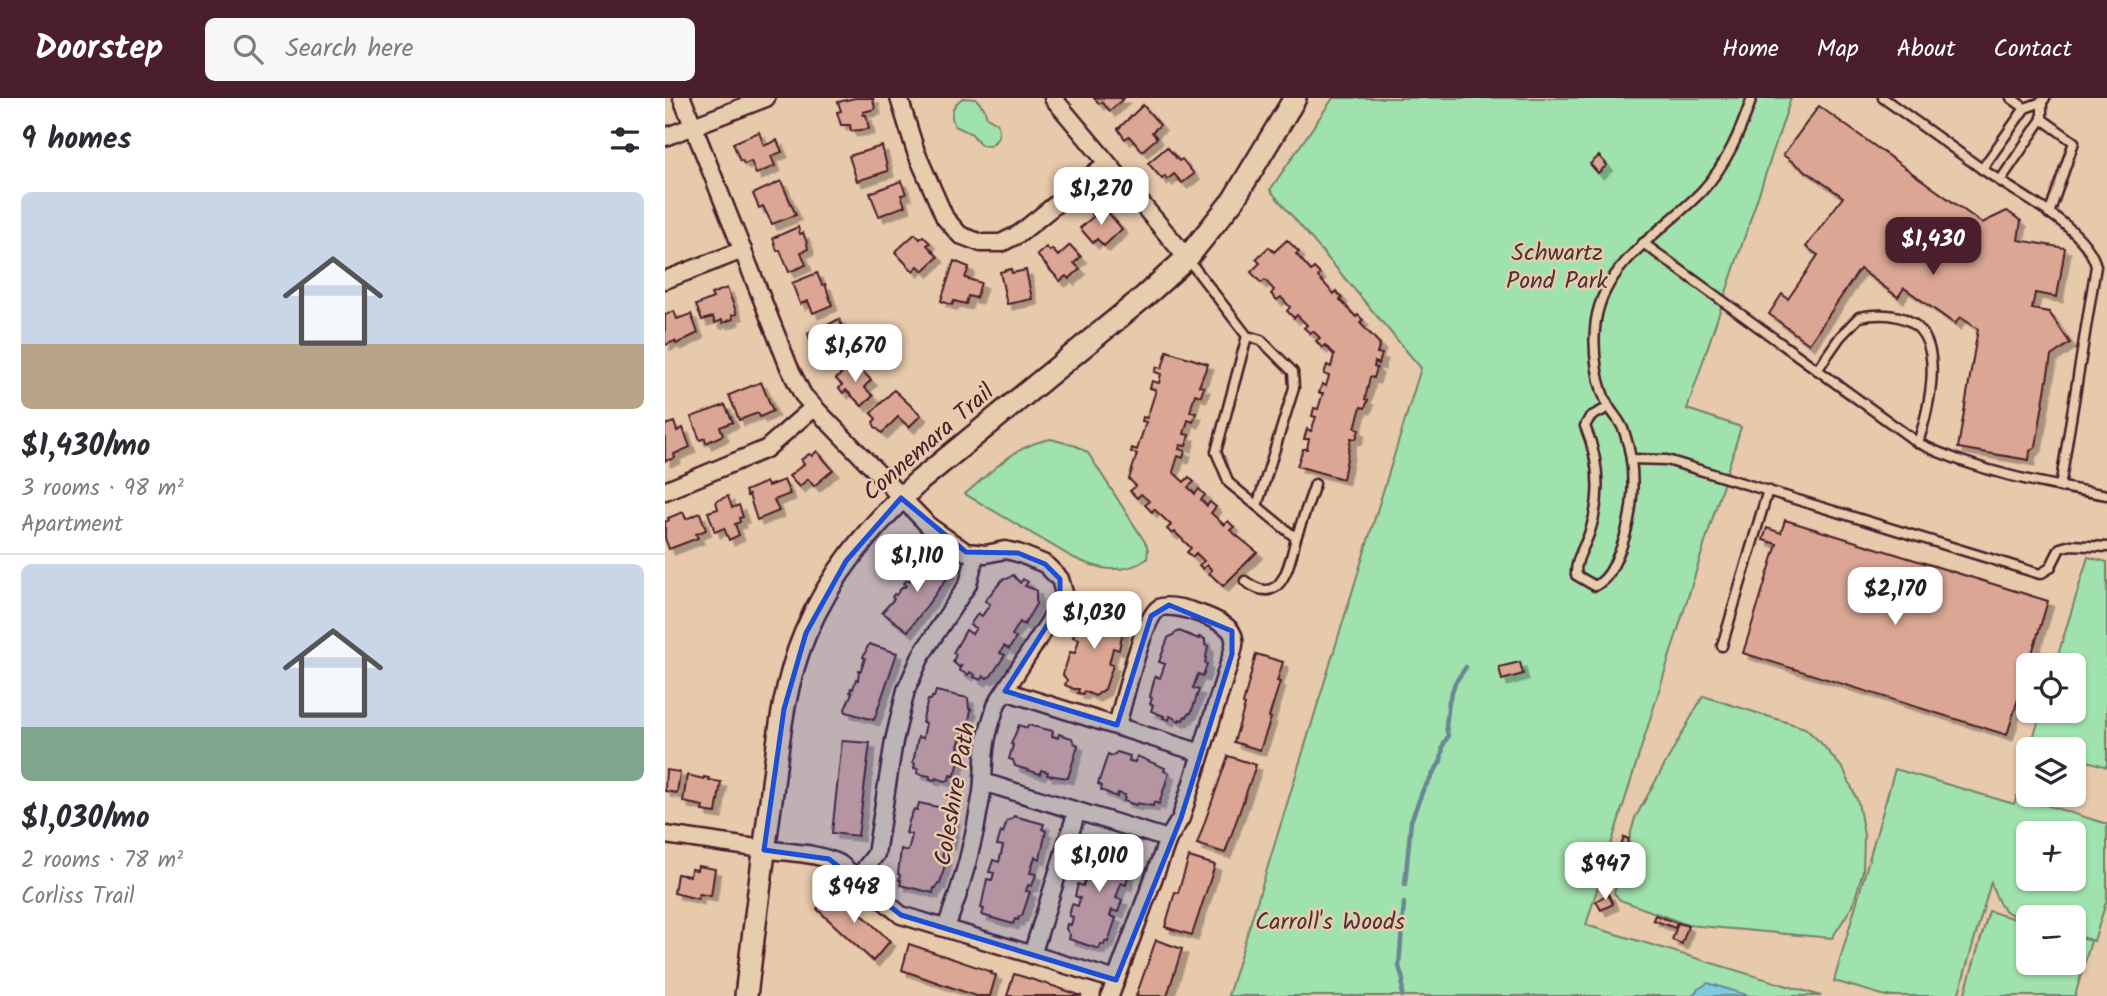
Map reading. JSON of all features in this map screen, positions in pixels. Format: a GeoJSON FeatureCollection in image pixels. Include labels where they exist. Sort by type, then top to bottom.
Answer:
{"type":"FeatureCollection","features":[{"type":"Feature","properties":{"kind":"street","name":"Coleshire Path"},"geometry":{"type":"LineString","coordinates":[[682,98],[789,368],[803,395],[901,498],[947,540],[966,552],[986,554],[1005,550],[1018,553],[1045,564],[1061,579],[1064,593],[1052,620],[997,703],[988,732],[983,782],[969,862],[946,929]]}},
{"type":"Feature","properties":{"kind":"street"},"geometry":{"type":"LineString","coordinates":[[665,137],[766,98]]}},
{"type":"Feature","properties":{"kind":"street"},"geometry":{"type":"LineString","coordinates":[[899,98],[916,152],[939,207],[951,227],[960,235],[981,243],[1000,243],[1019,234],[1107,163]]}},
{"type":"Feature","properties":{"kind":"street"},"geometry":{"type":"LineString","coordinates":[[1053,98],[1187,258]]}},
{"type":"Feature","properties":{"kind":"street","name":"Connemara Trail"},"geometry":{"type":"LineString","coordinates":[[746,996],[784,709],[796,659],[806,633],[846,561],[901,498],[1145,296],[1187,258],[1234,199],[1295,98]]}},
{"type":"Feature","properties":{"kind":"street"},"geometry":{"type":"LineString","coordinates":[[665,281],[743,250]]}},
{"type":"Feature","properties":{"kind":"street"},"geometry":{"type":"LineString","coordinates":[[665,491],[766,449],[814,407]]}},
{"type":"Feature","properties":{"kind":"street"},"geometry":{"type":"LineString","coordinates":[[857,879],[876,854],[894,741],[907,690],[922,653],[968,584],[976,553]]}},
{"type":"Feature","properties":{"kind":"street"},"geometry":{"type":"LineString","coordinates":[[665,835],[799,852],[829,859],[840,864],[901,915],[1032,955],[1113,988],[1168,839],[1181,818],[1232,654],[1235,642],[1232,631],[1224,623],[1169,605],[1159,608],[1146,626],[1117,725]]}},
{"type":"Feature","properties":{"kind":"street"},"geometry":{"type":"LineString","coordinates":[[1005,691],[1201,753]]}},
{"type":"Feature","properties":{"kind":"street"},"geometry":{"type":"LineString","coordinates":[[983,782],[1168,839]]}},
{"type":"Feature","properties":{"kind":"street"},"geometry":{"type":"LineString","coordinates":[[1032,955],[1077,811]]}},
{"type":"Feature","properties":{"kind":"lane"},"geometry":{"type":"LineString","coordinates":[[1609,407],[1590,417],[1585,426],[1598,467],[1598,495],[1592,526],[1584,550],[1576,563],[1576,575],[1594,586],[1605,580],[1622,544],[1632,496],[1631,459],[1625,434],[1617,415],[1609,407],[1599,380],[1594,351],[1599,305],[1610,280],[1643,243],[1702,190],[1724,162],[1740,131],[1752,98]]}},
{"type":"Feature","properties":{"kind":"lane"},"geometry":{"type":"LineString","coordinates":[[1883,98],[2049,214],[2083,240],[2093,253],[2097,266],[2060,487]]}},
{"type":"Feature","properties":{"kind":"lane"},"geometry":{"type":"LineString","coordinates":[[2011,98],[2025,108]]}},
{"type":"Feature","properties":{"kind":"lane"},"geometry":{"type":"LineString","coordinates":[[1982,169],[2025,108],[2043,100],[2042,119],[2000,181]]}},
{"type":"Feature","properties":{"kind":"lane"},"geometry":{"type":"LineString","coordinates":[[2042,119],[2074,142],[2049,214]]}},
{"type":"Feature","properties":{"kind":"lane"},"geometry":{"type":"LineString","coordinates":[[1643,243],[1918,443],[1949,458],[2019,479],[2107,495]]}},
{"type":"Feature","properties":{"kind":"lane"},"geometry":{"type":"LineString","coordinates":[[1187,258],[1247,336],[1261,340],[1293,372],[1294,388],[1257,506]]}},
{"type":"Feature","properties":{"kind":"lane"},"geometry":{"type":"LineString","coordinates":[[1817,370],[1840,337],[1859,317],[1885,315],[1909,322],[1929,343],[1932,357],[1930,399],[1918,443]]}},
{"type":"Feature","properties":{"kind":"lane"},"geometry":{"type":"LineString","coordinates":[[1247,336],[1216,452],[1229,483],[1296,538]]}},
{"type":"Feature","properties":{"kind":"lane"},"geometry":{"type":"LineString","coordinates":[[1631,459],[1667,460],[2040,574],[2050,568],[2060,548],[2071,545],[2107,548]]}},
{"type":"Feature","properties":{"kind":"lane"},"geometry":{"type":"LineString","coordinates":[[1245,581],[1255,589],[1277,587],[1286,572],[1315,484]]}},
{"type":"Feature","properties":{"kind":"lane"},"geometry":{"type":"LineString","coordinates":[[1722,646],[1768,490]]}},
{"type":"Feature","properties":{"kind":"highlighted area"},"geometry":{"type":"Polygon","coordinates":[[[901,498],[966,552],[1018,553],[1045,564],[1060,579],[1060,605],[1005,691],[1117,725],[1151,616],[1169,605],[1232,631],[1232,654],[1181,818],[1116,980],[901,915],[829,859],[764,850],[784,709],[806,633],[846,561],[901,498]]]}},
{"type":"Feature","properties":{"kind":"green space"},"geometry":{"type":"Polygon","coordinates":[[[963,98],[976,99],[984,108],[987,117],[997,123],[998,136],[990,146],[981,145],[972,134],[955,126],[953,110],[963,98]]]}},
{"type":"Feature","properties":{"kind":"green space","name":"Schwartz Pond Park"},"geometry":{"type":"Polygon","coordinates":[[[1333,98],[1791,98],[1687,409],[1741,427],[1586,925],[1821,996],[1228,996],[1421,368],[1270,190],[1333,98]]]}},
{"type":"Feature","properties":{"kind":"green space"},"geometry":{"type":"Polygon","coordinates":[[[1051,439],[1076,446],[1088,453],[1145,542],[1148,549],[1147,559],[1119,569],[1091,565],[1072,557],[965,494],[1015,453],[1051,439]]]}},
{"type":"Feature","properties":{"kind":"green space"},"geometry":{"type":"Polygon","coordinates":[[[2088,557],[2107,562],[2107,767],[2086,761],[2086,737],[2033,737],[2038,723],[2086,723],[2086,653],[2059,653],[2088,557]]]}},
{"type":"Feature","properties":{"kind":"green space"},"geometry":{"type":"Polygon","coordinates":[[[1703,696],[1805,728],[1844,770],[1858,802],[1864,835],[1863,871],[1853,905],[1832,938],[1688,925],[1620,900],[1614,893],[1635,818],[1703,696]]]}},
{"type":"Feature","properties":{"kind":"green space"},"geometry":{"type":"Polygon","coordinates":[[[1895,769],[2014,804],[2016,799],[2016,807],[2052,807],[2107,824],[2107,899],[2094,941],[2086,939],[2086,905],[2016,905],[2016,916],[1999,904],[1991,882],[1958,996],[1886,996],[1834,981],[1895,769]]]}},
{"type":"Feature","properties":{"kind":"green space"},"geometry":{"type":"Polygon","coordinates":[[[1989,911],[2016,919],[2016,975],[2081,975],[2075,996],[1964,996],[1989,911]]]}},
{"type":"Feature","properties":{"kind":"green space"},"geometry":{"type":"Polygon","coordinates":[[[2086,940],[2091,941],[2086,958],[2086,940]]]}},
{"type":"Feature","properties":{"kind":"water"},"geometry":{"type":"Polygon","coordinates":[[[1708,983],[1750,996],[1692,996],[1708,983]]]}},
{"type":"Feature","properties":{"kind":"building"},"geometry":{"type":"Polygon","coordinates":[[[873,98],[875,109],[863,112],[869,129],[851,131],[850,125],[841,125],[837,112],[841,111],[838,102],[873,98]]]}},
{"type":"Feature","properties":{"kind":"building"},"geometry":{"type":"Polygon","coordinates":[[[1094,98],[1124,98],[1110,111],[1094,98]]]}},
{"type":"Feature","properties":{"kind":"building"},"geometry":{"type":"Polygon","coordinates":[[[1143,105],[1160,125],[1152,132],[1157,138],[1142,151],[1129,136],[1125,139],[1118,129],[1143,105]]]}},
{"type":"Feature","properties":{"kind":"building"},"geometry":{"type":"Polygon","coordinates":[[[1819,106],[1982,223],[2007,211],[2021,221],[2018,240],[2065,248],[2057,297],[2035,293],[2032,309],[2049,312],[2070,343],[2051,356],[2036,446],[2030,451],[2029,460],[1958,448],[1978,329],[1960,317],[1955,324],[1904,288],[1898,297],[1860,269],[1809,344],[1769,314],[1782,294],[1788,299],[1818,255],[1806,247],[1843,197],[1783,155],[1819,106]]]}},
{"type":"Feature","properties":{"kind":"building"},"geometry":{"type":"Polygon","coordinates":[[[759,132],[764,146],[777,140],[782,152],[771,156],[775,166],[756,174],[751,161],[744,164],[740,161],[733,143],[759,132]]]}},
{"type":"Feature","properties":{"kind":"building"},"geometry":{"type":"Polygon","coordinates":[[[882,146],[888,171],[857,181],[849,156],[882,146]]]}},
{"type":"Feature","properties":{"kind":"building"},"geometry":{"type":"Polygon","coordinates":[[[1167,147],[1179,161],[1182,159],[1194,174],[1182,183],[1174,174],[1167,180],[1165,176],[1162,179],[1148,163],[1167,147]]]}},
{"type":"Feature","properties":{"kind":"building"},"geometry":{"type":"Polygon","coordinates":[[[1599,156],[1607,165],[1598,173],[1590,164],[1599,156]]]}},
{"type":"Feature","properties":{"kind":"building"},"geometry":{"type":"Polygon","coordinates":[[[781,181],[796,215],[772,224],[763,206],[759,208],[753,194],[781,181]]]}},
{"type":"Feature","properties":{"kind":"building"},"geometry":{"type":"Polygon","coordinates":[[[901,181],[906,194],[901,195],[905,206],[879,216],[870,193],[901,181]]]}},
{"type":"Feature","properties":{"kind":"building"},"geometry":{"type":"Polygon","coordinates":[[[1103,206],[1122,229],[1104,246],[1097,239],[1093,243],[1080,228],[1094,216],[1091,213],[1103,206]]]}},
{"type":"Feature","properties":{"kind":"building"},"geometry":{"type":"Polygon","coordinates":[[[798,227],[807,243],[808,249],[801,252],[806,265],[789,272],[773,238],[798,227]]]}},
{"type":"Feature","properties":{"kind":"building"},"geometry":{"type":"Polygon","coordinates":[[[915,234],[920,239],[923,236],[930,243],[927,245],[938,257],[923,271],[918,266],[913,271],[895,252],[915,234]]]}},
{"type":"Feature","properties":{"kind":"building"},"geometry":{"type":"Polygon","coordinates":[[[1287,240],[1299,252],[1296,254],[1311,271],[1314,268],[1320,274],[1318,277],[1334,294],[1336,291],[1342,298],[1340,300],[1356,317],[1358,315],[1363,320],[1360,323],[1380,344],[1377,353],[1382,354],[1379,364],[1375,362],[1374,367],[1377,368],[1374,378],[1370,377],[1365,399],[1368,400],[1365,408],[1361,407],[1355,428],[1359,430],[1356,439],[1351,438],[1343,479],[1297,466],[1303,449],[1307,449],[1309,439],[1304,439],[1307,429],[1311,431],[1316,417],[1312,416],[1314,408],[1318,409],[1323,393],[1319,393],[1322,384],[1326,386],[1329,376],[1324,374],[1327,365],[1331,367],[1334,355],[1325,345],[1322,348],[1316,341],[1320,338],[1313,331],[1310,333],[1304,328],[1307,325],[1297,315],[1294,318],[1287,311],[1290,307],[1281,297],[1277,300],[1271,294],[1274,290],[1265,280],[1261,283],[1251,272],[1260,263],[1256,259],[1269,247],[1274,252],[1287,240]]]}},
{"type":"Feature","properties":{"kind":"building"},"geometry":{"type":"Polygon","coordinates":[[[1070,245],[1081,257],[1074,263],[1080,269],[1069,279],[1066,276],[1060,281],[1037,255],[1046,247],[1058,256],[1070,245]]]}},
{"type":"Feature","properties":{"kind":"building"},"geometry":{"type":"Polygon","coordinates":[[[954,261],[969,267],[965,278],[981,283],[976,298],[968,296],[966,304],[954,301],[952,305],[941,301],[954,261]]]}},
{"type":"Feature","properties":{"kind":"building"},"geometry":{"type":"Polygon","coordinates":[[[1011,269],[1012,273],[1026,270],[1032,299],[1007,304],[1000,272],[1011,269]]]}},
{"type":"Feature","properties":{"kind":"building"},"geometry":{"type":"Polygon","coordinates":[[[817,273],[822,285],[825,284],[832,305],[813,313],[808,301],[800,304],[792,283],[817,273]]]}},
{"type":"Feature","properties":{"kind":"building"},"geometry":{"type":"Polygon","coordinates":[[[727,288],[737,314],[723,323],[722,320],[715,323],[713,317],[702,320],[696,305],[713,298],[711,294],[727,288]]]}},
{"type":"Feature","properties":{"kind":"building"},"geometry":{"type":"Polygon","coordinates":[[[674,311],[677,319],[691,314],[698,333],[676,344],[675,341],[665,345],[665,315],[674,311]]]}},
{"type":"Feature","properties":{"kind":"building"},"geometry":{"type":"Polygon","coordinates":[[[839,319],[850,344],[841,347],[843,353],[824,362],[816,345],[812,347],[808,333],[839,319]]]}},
{"type":"Feature","properties":{"kind":"building"},"geometry":{"type":"Polygon","coordinates":[[[1167,351],[1208,364],[1199,386],[1204,387],[1201,396],[1195,394],[1190,412],[1196,413],[1193,422],[1188,420],[1184,434],[1189,435],[1186,446],[1180,445],[1179,449],[1185,451],[1183,458],[1178,456],[1173,472],[1184,482],[1189,477],[1194,482],[1188,487],[1195,494],[1199,489],[1205,495],[1201,500],[1207,506],[1210,502],[1216,507],[1211,513],[1224,525],[1228,521],[1234,527],[1230,530],[1257,552],[1223,586],[1209,573],[1212,570],[1207,565],[1203,569],[1199,565],[1204,561],[1196,553],[1192,557],[1187,552],[1191,548],[1175,532],[1172,534],[1167,529],[1171,525],[1154,509],[1152,512],[1145,505],[1149,501],[1141,494],[1137,498],[1130,491],[1136,486],[1129,479],[1137,454],[1131,452],[1132,448],[1137,450],[1146,422],[1142,421],[1143,417],[1147,418],[1156,390],[1150,388],[1152,381],[1159,383],[1161,374],[1155,372],[1157,367],[1162,368],[1167,351]]]}},
{"type":"Feature","properties":{"kind":"building"},"geometry":{"type":"Polygon","coordinates":[[[853,362],[871,380],[864,387],[873,396],[862,406],[846,390],[843,393],[839,388],[842,385],[836,379],[853,362]]]}},
{"type":"Feature","properties":{"kind":"building"},"geometry":{"type":"Polygon","coordinates":[[[761,382],[773,411],[760,417],[758,413],[739,420],[729,395],[761,382]]]}},
{"type":"Feature","properties":{"kind":"building"},"geometry":{"type":"Polygon","coordinates":[[[894,390],[921,415],[909,427],[898,417],[882,433],[875,427],[873,422],[876,419],[871,413],[894,390]]]}},
{"type":"Feature","properties":{"kind":"building"},"geometry":{"type":"Polygon","coordinates":[[[725,405],[733,422],[720,427],[723,435],[706,443],[705,438],[700,440],[691,417],[725,405]]]}},
{"type":"Feature","properties":{"kind":"building"},"geometry":{"type":"Polygon","coordinates":[[[674,422],[677,431],[683,428],[690,447],[674,454],[675,458],[665,461],[665,425],[674,422]]]}},
{"type":"Feature","properties":{"kind":"building"},"geometry":{"type":"Polygon","coordinates":[[[817,451],[833,470],[814,486],[808,479],[799,487],[789,476],[804,464],[801,460],[817,451]]]}},
{"type":"Feature","properties":{"kind":"building"},"geometry":{"type":"Polygon","coordinates":[[[784,480],[790,494],[774,500],[779,511],[757,520],[749,495],[747,496],[745,491],[766,482],[768,486],[784,480]]]}},
{"type":"Feature","properties":{"kind":"building"},"geometry":{"type":"Polygon","coordinates":[[[728,496],[732,508],[739,505],[743,517],[735,524],[739,535],[729,540],[724,528],[715,532],[708,512],[718,509],[716,501],[728,496]]]}},
{"type":"Feature","properties":{"kind":"building"},"geometry":{"type":"Polygon","coordinates":[[[683,512],[686,519],[700,513],[706,530],[696,534],[698,538],[669,549],[665,538],[665,522],[683,512]]]}},
{"type":"Feature","properties":{"kind":"building"},"geometry":{"type":"Polygon","coordinates":[[[1785,520],[2048,601],[2032,653],[2016,653],[2016,706],[2007,735],[1743,653],[1777,544],[1763,540],[1767,528],[1781,533],[1785,520]]]}},
{"type":"Feature","properties":{"kind":"building"},"geometry":{"type":"Polygon","coordinates":[[[926,556],[951,573],[908,631],[882,612],[894,599],[894,594],[905,587],[904,583],[909,581],[926,556]]]}},
{"type":"Feature","properties":{"kind":"building"},"geometry":{"type":"Polygon","coordinates":[[[1013,575],[1020,583],[1023,579],[1028,582],[1025,586],[1036,590],[1036,604],[1024,625],[1020,622],[1012,635],[1016,638],[1009,649],[1004,646],[1000,653],[1005,655],[991,676],[984,676],[981,680],[970,672],[968,675],[959,670],[961,666],[953,662],[956,654],[953,653],[966,630],[972,634],[976,628],[970,625],[978,613],[982,616],[990,604],[985,601],[1004,578],[1013,575]]]}},
{"type":"Feature","properties":{"kind":"building"},"geometry":{"type":"Polygon","coordinates":[[[1092,605],[1098,606],[1097,609],[1119,613],[1124,625],[1119,650],[1113,648],[1109,664],[1113,665],[1105,689],[1095,696],[1084,691],[1083,694],[1078,693],[1079,689],[1065,685],[1067,680],[1063,675],[1070,652],[1075,653],[1079,639],[1073,637],[1077,624],[1079,625],[1082,614],[1092,605]]]}},
{"type":"Feature","properties":{"kind":"building"},"geometry":{"type":"Polygon","coordinates":[[[1179,631],[1205,639],[1205,645],[1208,646],[1203,676],[1198,674],[1193,688],[1199,690],[1191,713],[1179,721],[1170,716],[1169,720],[1163,718],[1164,716],[1151,711],[1153,705],[1150,704],[1150,697],[1155,676],[1160,678],[1165,664],[1159,662],[1168,638],[1179,631]]]}},
{"type":"Feature","properties":{"kind":"building"},"geometry":{"type":"Polygon","coordinates":[[[869,644],[897,653],[874,720],[846,712],[845,709],[852,693],[851,688],[853,689],[856,679],[858,680],[869,644]]]}},
{"type":"Feature","properties":{"kind":"building"},"geometry":{"type":"Polygon","coordinates":[[[1256,654],[1283,662],[1269,717],[1271,718],[1260,750],[1234,742],[1256,654]]]}},
{"type":"Feature","properties":{"kind":"building"},"geometry":{"type":"Polygon","coordinates":[[[1520,662],[1523,674],[1502,680],[1499,667],[1520,662]]]}},
{"type":"Feature","properties":{"kind":"building"},"geometry":{"type":"Polygon","coordinates":[[[936,691],[968,698],[971,709],[967,733],[962,732],[958,747],[963,749],[956,772],[945,781],[930,779],[930,776],[917,773],[918,769],[914,768],[913,763],[918,737],[923,738],[926,723],[922,722],[928,700],[934,697],[936,691]]]}},
{"type":"Feature","properties":{"kind":"building"},"geometry":{"type":"Polygon","coordinates":[[[1019,725],[1053,731],[1052,736],[1058,738],[1059,734],[1072,738],[1078,745],[1068,778],[1047,775],[1048,772],[1041,770],[1040,774],[1015,766],[1013,760],[1009,759],[1013,745],[1011,744],[1019,725]]]}},
{"type":"Feature","properties":{"kind":"building"},"geometry":{"type":"Polygon","coordinates":[[[842,741],[870,743],[858,836],[832,833],[842,741]]]}},
{"type":"Feature","properties":{"kind":"building"},"geometry":{"type":"Polygon","coordinates":[[[1117,752],[1130,756],[1129,761],[1135,762],[1137,756],[1165,768],[1164,771],[1169,773],[1159,804],[1154,802],[1153,806],[1136,805],[1124,801],[1125,795],[1118,793],[1117,797],[1101,790],[1102,786],[1098,784],[1108,754],[1112,756],[1117,752]]]}},
{"type":"Feature","properties":{"kind":"building"},"geometry":{"type":"Polygon","coordinates":[[[1228,756],[1256,765],[1225,853],[1197,844],[1228,756]]]}},
{"type":"Feature","properties":{"kind":"building"},"geometry":{"type":"Polygon","coordinates":[[[666,770],[680,772],[677,793],[665,791],[666,770]]]}},
{"type":"Feature","properties":{"kind":"building"},"geometry":{"type":"Polygon","coordinates":[[[687,775],[721,782],[716,813],[702,811],[703,806],[683,802],[687,775]]]}},
{"type":"Feature","properties":{"kind":"building"},"geometry":{"type":"Polygon","coordinates":[[[919,803],[952,810],[950,815],[954,820],[950,844],[945,843],[942,859],[946,860],[940,884],[934,888],[933,893],[900,885],[898,874],[901,849],[908,851],[912,835],[906,833],[909,821],[919,803]]]}},
{"type":"Feature","properties":{"kind":"building"},"geometry":{"type":"Polygon","coordinates":[[[1014,816],[1044,824],[1042,829],[1046,831],[1040,859],[1035,857],[1030,873],[1036,874],[1032,886],[1028,885],[1026,891],[1030,892],[1022,916],[1019,916],[1018,920],[1015,919],[1013,924],[982,915],[984,909],[981,908],[987,879],[992,880],[994,873],[989,872],[993,860],[999,862],[1003,846],[997,845],[1001,832],[1003,833],[1007,821],[1014,816]]]}},
{"type":"Feature","properties":{"kind":"building"},"geometry":{"type":"Polygon","coordinates":[[[1624,837],[1629,839],[1623,856],[1618,854],[1624,837]]]}},
{"type":"Feature","properties":{"kind":"building"},"geometry":{"type":"Polygon","coordinates":[[[1099,839],[1130,849],[1128,854],[1132,859],[1126,885],[1121,883],[1116,898],[1122,900],[1118,912],[1112,910],[1110,916],[1116,918],[1108,942],[1101,944],[1099,949],[1069,939],[1070,935],[1066,929],[1067,924],[1071,925],[1073,917],[1069,916],[1072,904],[1078,906],[1080,898],[1075,896],[1078,884],[1083,886],[1088,872],[1083,870],[1087,858],[1099,839]]]}},
{"type":"Feature","properties":{"kind":"building"},"geometry":{"type":"Polygon","coordinates":[[[1189,857],[1215,865],[1192,935],[1165,927],[1189,857]]]}},
{"type":"Feature","properties":{"kind":"building"},"geometry":{"type":"Polygon","coordinates":[[[698,866],[715,869],[711,896],[699,894],[698,899],[674,893],[677,874],[690,876],[691,869],[697,870],[698,866]]]}},
{"type":"Feature","properties":{"kind":"building"},"geometry":{"type":"Polygon","coordinates":[[[835,889],[890,941],[873,961],[817,909],[835,889]]]}},
{"type":"Feature","properties":{"kind":"building"},"geometry":{"type":"Polygon","coordinates":[[[1608,894],[1613,904],[1601,910],[1596,901],[1608,894]]]}},
{"type":"Feature","properties":{"kind":"building"},"geometry":{"type":"Polygon","coordinates":[[[1655,915],[1677,923],[1675,928],[1653,920],[1655,915]]]}},
{"type":"Feature","properties":{"kind":"building"},"geometry":{"type":"Polygon","coordinates":[[[1678,923],[1688,926],[1682,944],[1672,940],[1678,923]]]}},
{"type":"Feature","properties":{"kind":"building"},"geometry":{"type":"Polygon","coordinates":[[[1156,940],[1182,949],[1167,996],[1136,996],[1156,940]]]}},
{"type":"Feature","properties":{"kind":"building"},"geometry":{"type":"Polygon","coordinates":[[[909,944],[992,972],[991,974],[996,975],[990,996],[976,996],[902,970],[909,944]]]}},
{"type":"Feature","properties":{"kind":"building"},"geometry":{"type":"Polygon","coordinates":[[[1014,974],[1050,985],[1082,996],[1007,996],[1014,974]]]}},
{"type":"Feature","properties":{"kind":"waterway"},"geometry":{"type":"LineString","coordinates":[[1405,884],[1411,821],[1423,790],[1441,761],[1443,746],[1448,736],[1446,726],[1449,701],[1455,683],[1466,667]]}},
{"type":"Feature","properties":{"kind":"waterway"},"geometry":{"type":"LineString","coordinates":[[1402,996],[1403,980],[1399,966],[1404,903]]}},
{"type":"Feature","properties":{"kind":"park label","name":"Carroll's Woods"},"geometry":{"type":"Point","coordinates":[1330,922]}}]}
